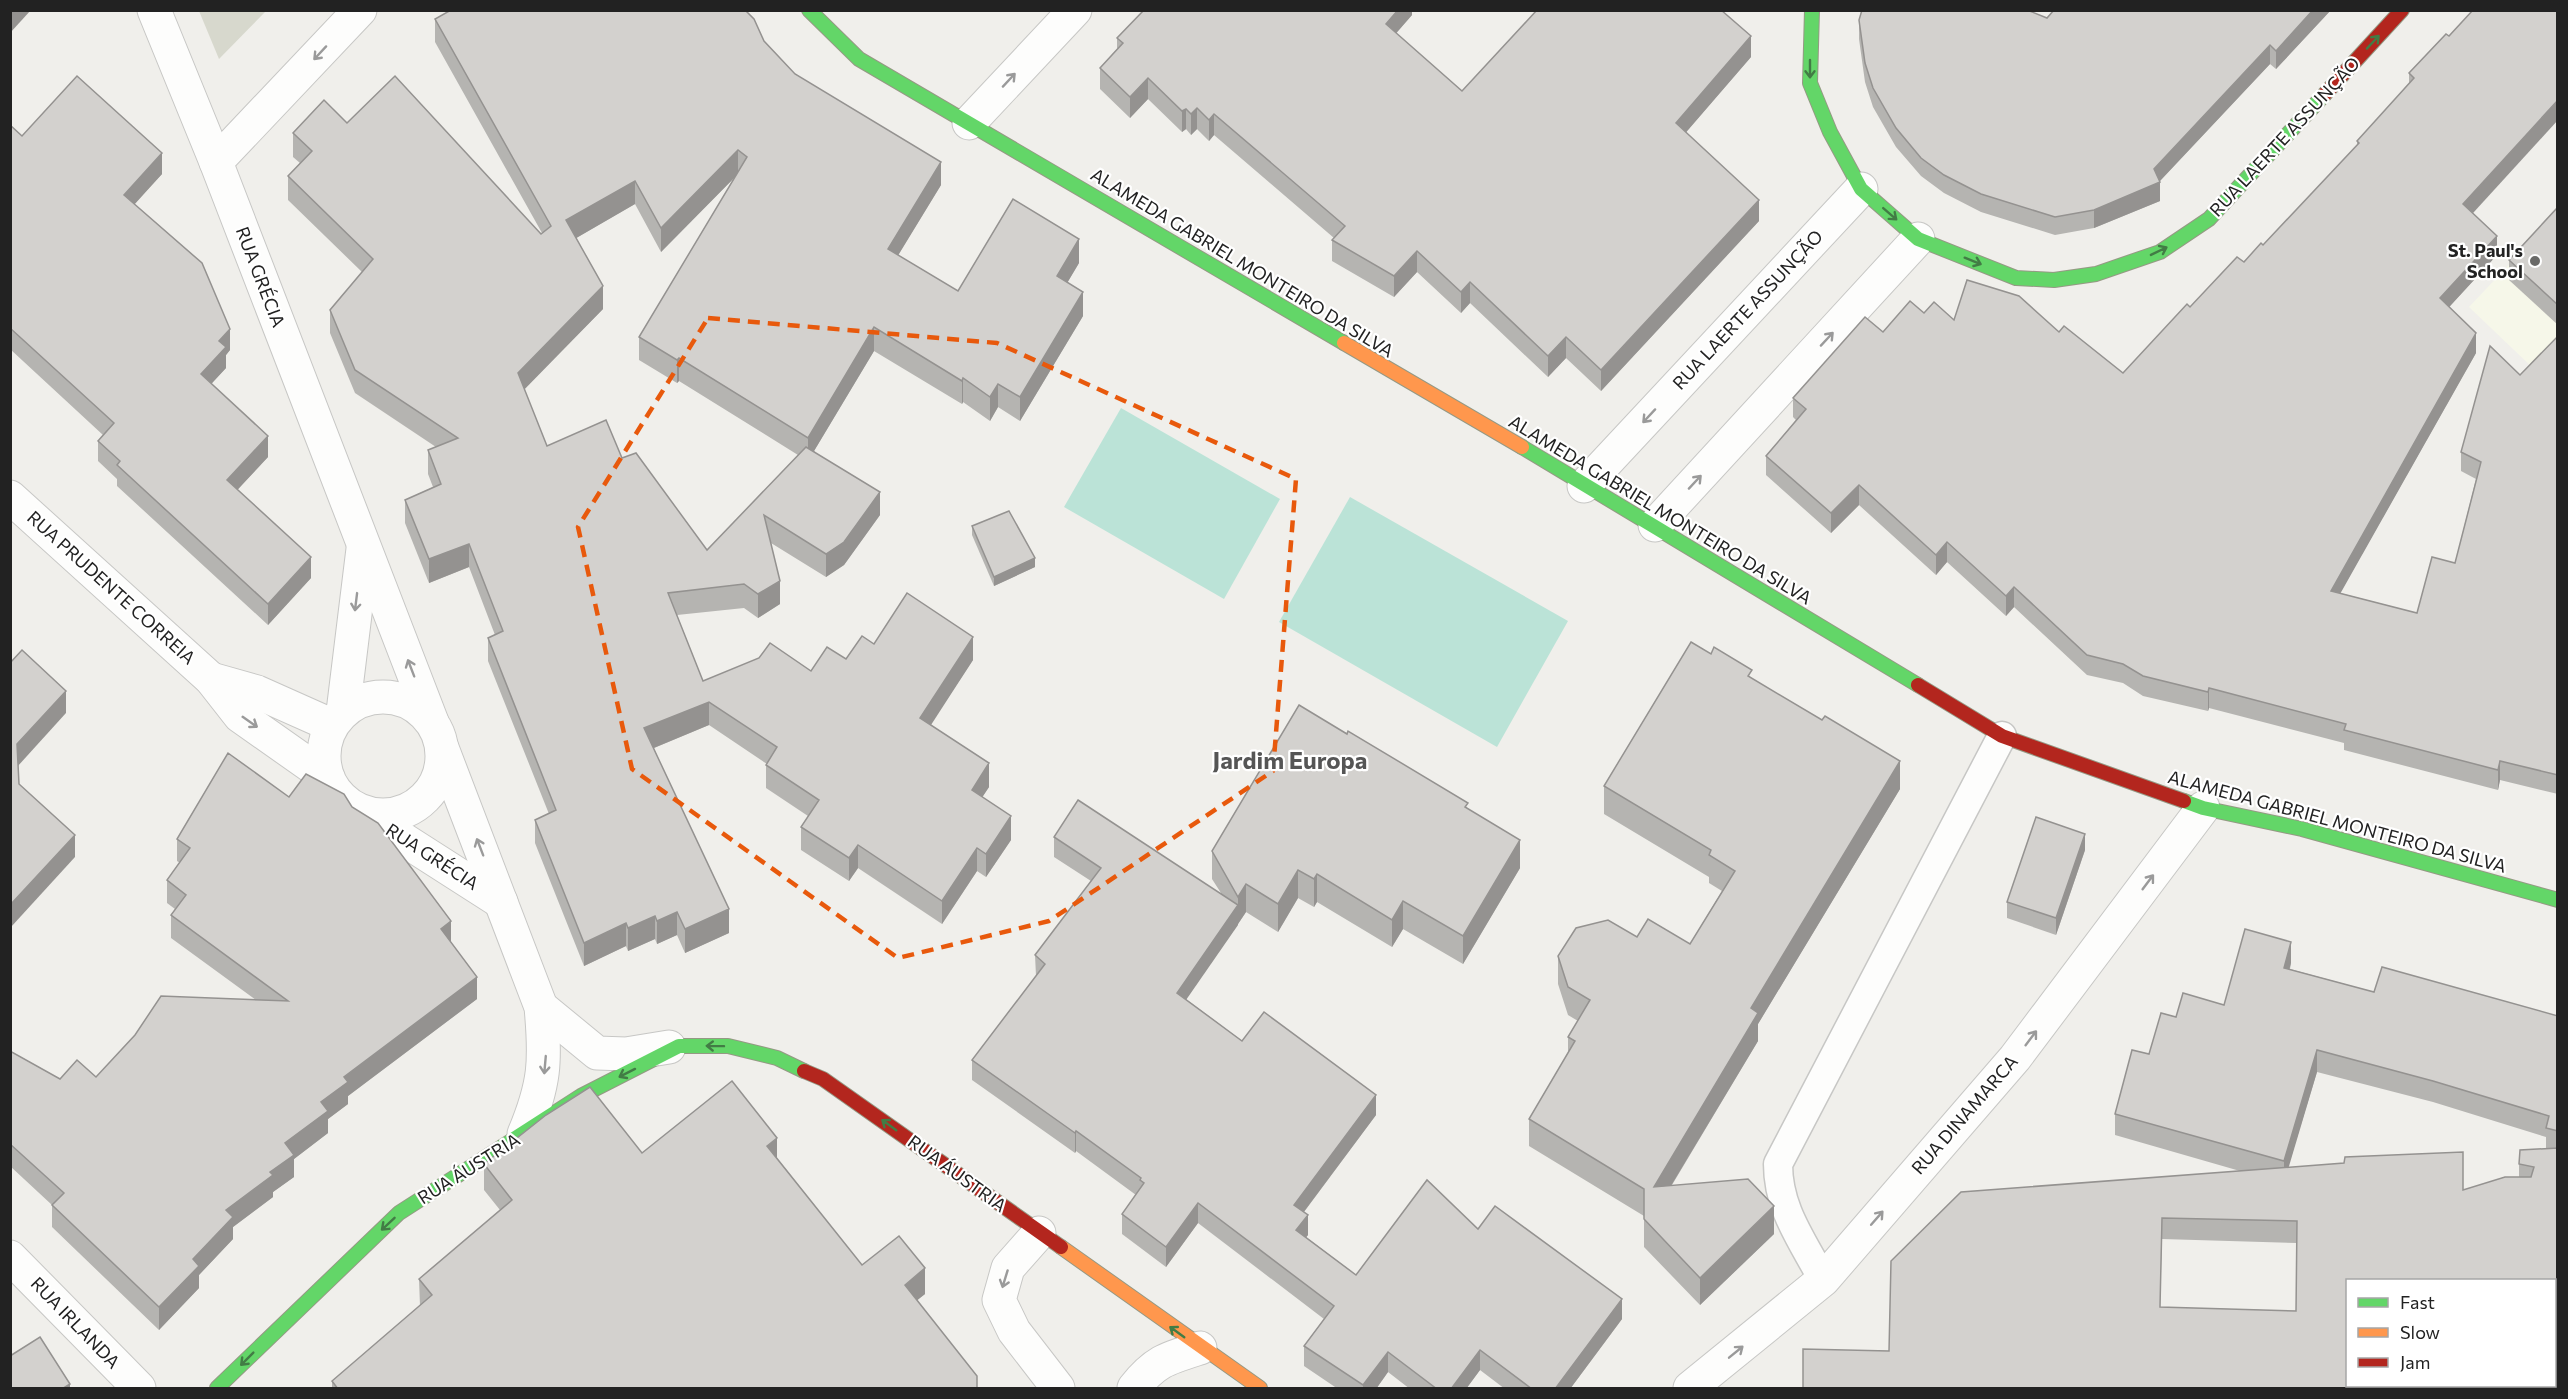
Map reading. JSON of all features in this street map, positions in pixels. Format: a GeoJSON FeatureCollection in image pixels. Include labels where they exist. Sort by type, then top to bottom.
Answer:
{"type":"FeatureCollection","features":[{"type":"Feature","properties":{"kind":"street","name":"RUA GRÉCIA"},"geometry":{"type":"LineString","coordinates":[[154,10],[216,162],[541,1007],[546,1053],[544,1077],[538,1101],[524,1134]]}},
{"type":"Feature","properties":{"kind":"street"},"geometry":{"type":"LineString","coordinates":[[216,162],[360,10]]}},
{"type":"Feature","properties":{"kind":"street","name":"ALAMEDA GABRIEL MONTEIRO DA SILVA"},"geometry":{"type":"LineString","coordinates":[[809,10],[859,59],[1584,486],[1655,525],[2002,736],[2203,808],[2302,829],[2558,900]]}},
{"type":"Feature","properties":{"kind":"street"},"geometry":{"type":"LineString","coordinates":[[969,123],[1075,10]]}},
{"type":"Feature","properties":{"kind":"street"},"geometry":{"type":"LineString","coordinates":[[1812,10],[1810,84],[1830,132],[1861,189]]}},
{"type":"Feature","properties":{"kind":"street","name":"RUA LAERTE ASSUNÇÃO"},"geometry":{"type":"LineString","coordinates":[[1584,486],[1861,189],[1918,239],[2016,278],[2054,280],[2096,274],[2160,252],[2209,219],[2402,10]]}},
{"type":"Feature","properties":{"kind":"street"},"geometry":{"type":"LineString","coordinates":[[1655,525],[1918,239]]}},
{"type":"Feature","properties":{"kind":"street","name":"RUA PRUDENTE CORREIA"},"geometry":{"type":"LineString","coordinates":[[10,497],[211,679],[240,716],[328,778]]}},
{"type":"Feature","properties":{"kind":"street","name":"RUA GRÉCIA"},"geometry":{"type":"LineString","coordinates":[[337,719],[364,544]]}},
{"type":"Feature","properties":{"kind":"street","name":"RUA PRUDENTE CORREIA"},"geometry":{"type":"LineString","coordinates":[[211,679],[337,719]]}},
{"type":"Feature","properties":{"kind":"street"},"geometry":{"type":"LineString","coordinates":[[380,696],[400,699],[418,708],[437,735],[441,769],[433,788],[420,803],[402,813],[382,816],[362,813],[348,804],[328,778],[323,760],[325,742],[337,719],[360,701],[380,696]]}},
{"type":"Feature","properties":{"kind":"street","name":"RUA DINAMARCA"},"geometry":{"type":"LineString","coordinates":[[1690,1389],[1823,1280],[2015,1058],[2203,808]]}},
{"type":"Feature","properties":{"kind":"street","name":"RUA GRÉCIA"},"geometry":{"type":"LineString","coordinates":[[362,813],[501,902]]}},
{"type":"Feature","properties":{"kind":"street","name":"RUA GRÉCIA"},"geometry":{"type":"LineString","coordinates":[[541,1007],[597,1053],[626,1054],[679,1046]]}},
{"type":"Feature","properties":{"kind":"street","name":"RUA ÁUSTRIA"},"geometry":{"type":"LineString","coordinates":[[217,1389],[399,1214],[581,1096],[679,1046],[728,1046],[777,1058],[823,1079],[1251,1386]]}},
{"type":"Feature","properties":{"kind":"street"},"geometry":{"type":"LineString","coordinates":[[1039,1233],[1008,1268],[999,1300],[1014,1331],[1058,1389]]}},
{"type":"Feature","properties":{"kind":"street","name":"RUA IRLANDA"},"geometry":{"type":"LineString","coordinates":[[10,1257],[139,1389]]}},
{"type":"Feature","properties":{"kind":"street"},"geometry":{"type":"LineString","coordinates":[[1134,1389],[1149,1369],[1169,1358],[1200,1348]]}},
{"type":"Feature","properties":{"kind":"lane"},"geometry":{"type":"LineString","coordinates":[[1823,1280],[1784,1209],[1778,1187],[1778,1164],[2002,736]]}},
{"type":"Feature","properties":{"kind":"highlighted area"},"geometry":{"type":"Polygon","coordinates":[[[708,318],[997,343],[1296,479],[1273,771],[1049,921],[898,958],[632,769],[578,527],[708,318]]]}},
{"type":"Feature","properties":{"kind":"shaded area"},"geometry":{"type":"Polygon","coordinates":[[[199,11],[266,11],[219,59],[199,11]]]}},
{"type":"Feature","properties":{"kind":"shaded area","name":"St. Paul's School"},"geometry":{"type":"Polygon","coordinates":[[[2557,214],[2557,391],[2469,307],[2557,214]]]}},
{"type":"Feature","properties":{"kind":"green space"},"geometry":{"type":"Polygon","coordinates":[[[1121,408],[1280,499],[1224,599],[1064,507],[1121,408]]]}},
{"type":"Feature","properties":{"kind":"green space"},"geometry":{"type":"Polygon","coordinates":[[[1350,497],[1568,621],[1497,747],[1279,622],[1350,497]]]}},
{"type":"Feature","properties":{"kind":"building"},"geometry":{"type":"Polygon","coordinates":[[[451,10],[745,10],[754,19],[764,41],[795,74],[941,162],[888,249],[958,291],[1013,199],[1079,239],[1057,276],[1083,292],[1020,397],[998,384],[990,397],[963,378],[962,381],[874,327],[808,438],[679,358],[677,360],[639,337],[747,157],[738,150],[661,228],[635,181],[566,220],[603,286],[518,373],[547,446],[606,420],[622,458],[636,453],[707,550],[806,447],[880,492],[844,542],[826,554],[764,515],[780,581],[758,594],[744,584],[668,593],[703,681],[759,658],[770,643],[811,671],[827,647],[846,659],[862,636],[874,644],[907,593],[973,637],[920,718],[989,763],[972,790],[1011,816],[986,854],[977,848],[942,901],[858,845],[849,858],[801,827],[819,800],[766,765],[777,747],[709,702],[644,728],[729,909],[685,929],[677,912],[657,921],[655,916],[628,928],[626,923],[584,943],[535,820],[556,810],[488,638],[503,631],[469,544],[429,559],[405,500],[441,484],[428,450],[458,438],[355,370],[330,310],[373,259],[288,176],[312,151],[293,133],[324,100],[347,123],[395,76],[541,234],[551,226],[435,19],[451,10]]]}},
{"type":"Feature","properties":{"kind":"building"},"geometry":{"type":"Polygon","coordinates":[[[1144,10],[1398,10],[1386,24],[1462,91],[1537,10],[1721,10],[1751,36],[1676,123],[1759,200],[1601,370],[1566,337],[1548,356],[1470,282],[1461,292],[1417,251],[1394,276],[1332,240],[1345,226],[1214,114],[1209,120],[1197,108],[1191,114],[1186,109],[1182,111],[1148,78],[1130,97],[1100,68],[1123,43],[1117,38],[1144,10]]]}},
{"type":"Feature","properties":{"kind":"building"},"geometry":{"type":"Polygon","coordinates":[[[1862,10],[2027,10],[2047,18],[2054,10],[2313,10],[2276,51],[2270,45],[2154,169],[2160,182],[2094,210],[2055,217],[1981,194],[1944,175],[1921,158],[1896,128],[1873,88],[1865,63],[1859,20],[1862,10]]]}},
{"type":"Feature","properties":{"kind":"building"},"geometry":{"type":"Polygon","coordinates":[[[2473,10],[2558,10],[2558,100],[2463,204],[2497,236],[2440,298],[2476,333],[2331,591],[2417,613],[2432,557],[2455,563],[2481,462],[2461,452],[2490,346],[2520,375],[2558,336],[2558,775],[2500,761],[2498,770],[2344,730],[2346,724],[2209,688],[2208,692],[2143,676],[2123,664],[2087,655],[2014,587],[2006,596],[1947,542],[1936,555],[1859,485],[1831,513],[1766,456],[1806,409],[1793,398],[1865,317],[1883,332],[1910,301],[1924,313],[1934,302],[1954,320],[1967,280],[2019,296],[2059,332],[2064,326],[2123,373],[2187,304],[2190,307],[2237,257],[2244,262],[2261,243],[2263,245],[2359,143],[2357,141],[2414,78],[2409,73],[2446,34],[2449,36],[2473,10]]]}},
{"type":"Feature","properties":{"kind":"building"},"geometry":{"type":"Polygon","coordinates":[[[77,76],[162,153],[124,195],[202,263],[230,329],[219,341],[226,347],[201,374],[268,436],[227,480],[311,557],[268,604],[117,465],[120,461],[98,441],[114,423],[10,328],[10,125],[22,136],[77,76]]]}},
{"type":"Feature","properties":{"kind":"building"},"geometry":{"type":"Polygon","coordinates":[[[2558,207],[2558,305],[2509,260],[2558,207]]]}},
{"type":"Feature","properties":{"kind":"building"},"geometry":{"type":"Polygon","coordinates":[[[1009,511],[1035,558],[994,577],[972,526],[1009,511]]]}},
{"type":"Feature","properties":{"kind":"building"},"geometry":{"type":"Polygon","coordinates":[[[1691,642],[1711,654],[1714,647],[1752,670],[1748,676],[1822,720],[1825,716],[1900,761],[1751,1008],[1758,1013],[1654,1187],[1748,1179],[1774,1206],[1700,1278],[1644,1219],[1644,1189],[1529,1119],[1575,1041],[1568,1037],[1590,1000],[1568,987],[1558,956],[1576,928],[1608,920],[1637,937],[1648,919],[1690,944],[1735,871],[1709,855],[1711,850],[1604,786],[1691,642]]]}},
{"type":"Feature","properties":{"kind":"building"},"geometry":{"type":"Polygon","coordinates":[[[22,650],[66,691],[17,744],[19,784],[75,835],[11,904],[10,663],[22,650]]]}},
{"type":"Feature","properties":{"kind":"building"},"geometry":{"type":"Polygon","coordinates":[[[1299,705],[1347,734],[1348,731],[1468,803],[1465,807],[1520,840],[1463,936],[1403,901],[1392,920],[1317,874],[1314,879],[1298,870],[1278,904],[1246,884],[1238,897],[1212,851],[1299,705]]]}},
{"type":"Feature","properties":{"kind":"building"},"geometry":{"type":"Polygon","coordinates":[[[228,753],[289,797],[306,774],[344,794],[352,807],[378,823],[451,921],[441,929],[477,977],[344,1077],[348,1082],[321,1102],[328,1111],[285,1143],[294,1155],[270,1172],[273,1175],[226,1210],[233,1217],[193,1259],[199,1266],[159,1307],[52,1205],[64,1193],[10,1144],[10,1051],[60,1079],[77,1060],[96,1077],[135,1035],[161,996],[288,1001],[171,915],[186,895],[167,880],[190,848],[177,839],[228,753]]]}},
{"type":"Feature","properties":{"kind":"building"},"geometry":{"type":"Polygon","coordinates":[[[1078,800],[1238,905],[1177,993],[1242,1041],[1264,1012],[1376,1095],[1294,1205],[1308,1215],[1296,1230],[1356,1275],[1427,1180],[1478,1229],[1495,1206],[1622,1299],[1555,1389],[1532,1389],[1480,1350],[1451,1389],[1437,1389],[1388,1352],[1363,1385],[1304,1346],[1334,1306],[1198,1203],[1166,1247],[1122,1214],[1144,1183],[1140,1180],[1141,1178],[972,1060],[1045,964],[1035,955],[1101,868],[1054,837],[1078,800]]]}},
{"type":"Feature","properties":{"kind":"building"},"geometry":{"type":"Polygon","coordinates":[[[2036,817],[2085,834],[2056,918],[2007,902],[2036,817]]]}},
{"type":"Feature","properties":{"kind":"building"},"geometry":{"type":"Polygon","coordinates":[[[2245,929],[2291,942],[2284,968],[2374,992],[2382,967],[2558,1016],[2558,1131],[2546,1128],[2549,1116],[2433,1081],[2317,1050],[2284,1161],[2115,1114],[2132,1050],[2149,1054],[2161,1013],[2176,1017],[2183,993],[2224,1005],[2245,929]]]}},
{"type":"Feature","properties":{"kind":"building"},"geometry":{"type":"Polygon","coordinates":[[[732,1081],[777,1138],[767,1146],[862,1265],[899,1236],[925,1268],[905,1285],[977,1376],[977,1389],[338,1389],[332,1381],[432,1295],[419,1279],[512,1200],[484,1164],[546,1115],[590,1087],[642,1153],[732,1081]]]}},
{"type":"Feature","properties":{"kind":"building"},"geometry":{"type":"Polygon","coordinates":[[[2558,1148],[2558,1389],[1803,1389],[1803,1349],[1889,1351],[1891,1261],[1961,1192],[2344,1163],[2345,1157],[2463,1152],[2463,1190],[2505,1177],[2531,1177],[2534,1167],[2519,1164],[2520,1150],[2558,1148]],[[2162,1218],[2160,1307],[2296,1311],[2297,1221],[2162,1218]]]}},
{"type":"Feature","properties":{"kind":"building"},"geometry":{"type":"Polygon","coordinates":[[[40,1337],[70,1384],[62,1389],[10,1389],[10,1356],[40,1337]]]}},
{"type":"Feature","properties":{"kind":"traffic: fast"},"geometry":{"type":"LineString","coordinates":[[809,10],[859,59],[1344,343]]}},
{"type":"Feature","properties":{"kind":"traffic: fast"},"geometry":{"type":"LineString","coordinates":[[1812,10],[1810,83],[1830,132],[1861,189],[1918,239],[2016,278],[2054,280],[2096,274],[2160,252],[2209,219],[2324,95]]}},
{"type":"Feature","properties":{"kind":"traffic: fast"},"geometry":{"type":"LineString","coordinates":[[1522,447],[1918,685]]}},
{"type":"Feature","properties":{"kind":"traffic: fast"},"geometry":{"type":"LineString","coordinates":[[2184,801],[2203,808],[2302,829],[2558,900]]}},
{"type":"Feature","properties":{"kind":"traffic: fast"},"geometry":{"type":"LineString","coordinates":[[217,1388],[399,1213],[581,1096],[679,1046],[728,1046],[777,1058],[804,1071]]}},
{"type":"Feature","properties":{"kind":"traffic: slow"},"geometry":{"type":"LineString","coordinates":[[1344,343],[1522,447]]}},
{"type":"Feature","properties":{"kind":"traffic: slow"},"geometry":{"type":"LineString","coordinates":[[1061,1247],[1260,1388]]}},
{"type":"Feature","properties":{"kind":"traffic: jam"},"geometry":{"type":"LineString","coordinates":[[2324,95],[2402,10]]}},
{"type":"Feature","properties":{"kind":"traffic: jam"},"geometry":{"type":"LineString","coordinates":[[1918,685],[2002,736],[2184,801]]}},
{"type":"Feature","properties":{"kind":"traffic: jam"},"geometry":{"type":"LineString","coordinates":[[804,1071],[823,1079],[1061,1247]]}},
{"type":"Feature","properties":{"kind":"place","name":"St. Paul's School"},"geometry":{"type":"Point","coordinates":[2535,261]}},
{"type":"Feature","properties":{"kind":"district","name":"Jardim Europa"},"geometry":{"type":"Point","coordinates":[1290,761]}}]}
